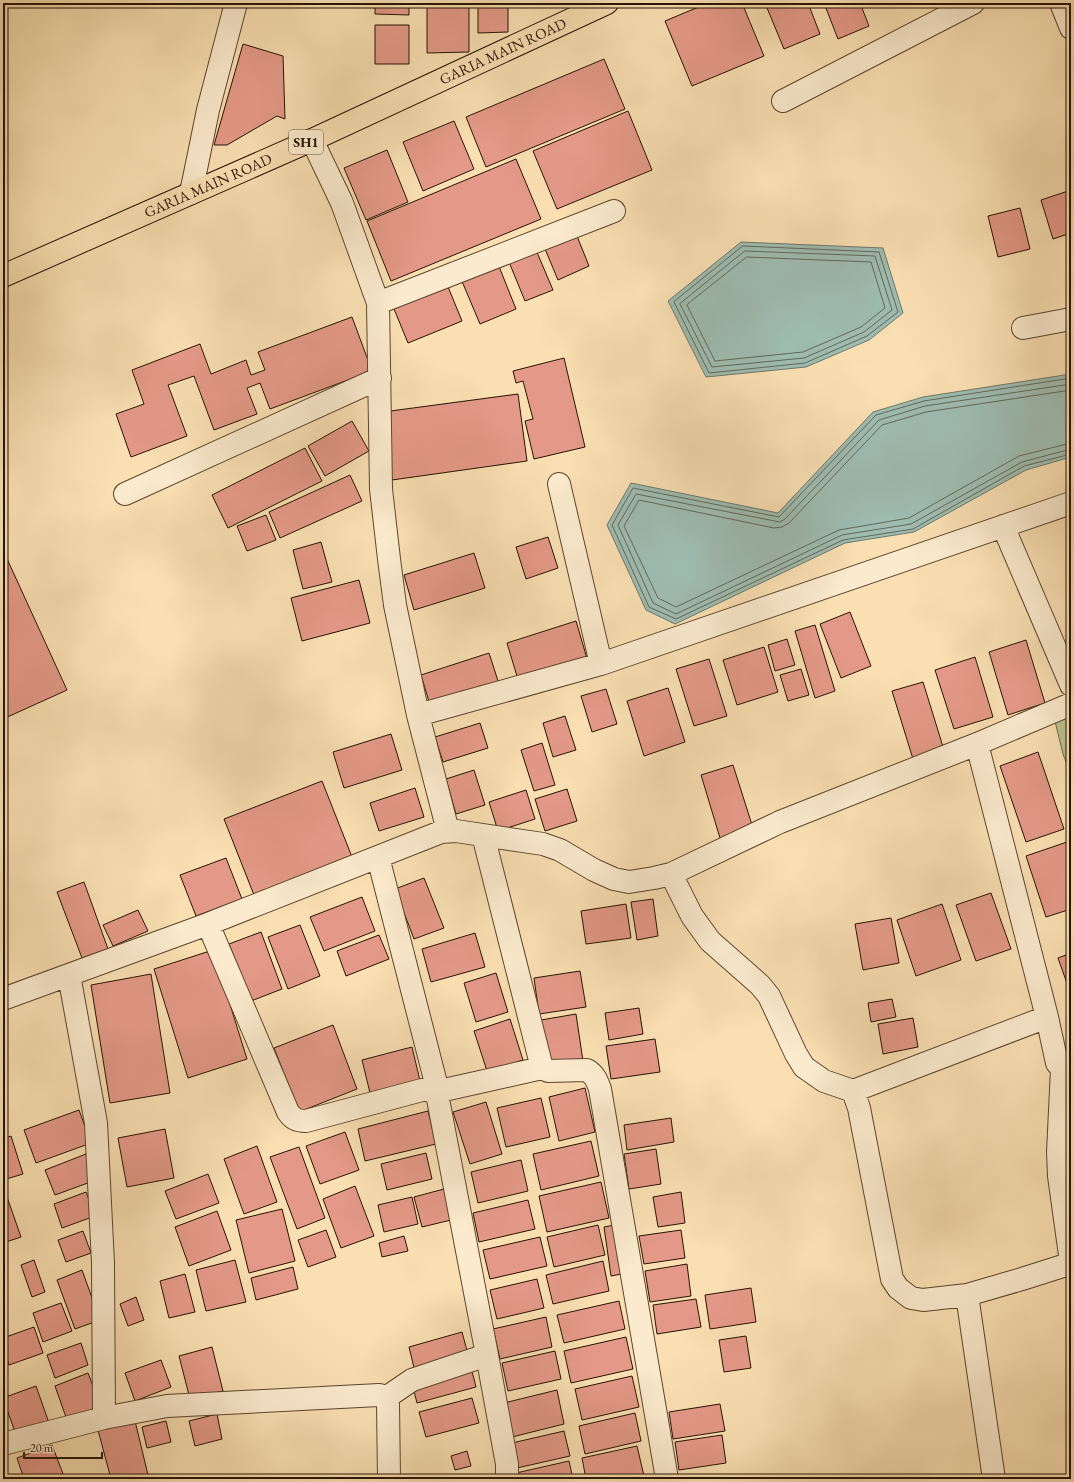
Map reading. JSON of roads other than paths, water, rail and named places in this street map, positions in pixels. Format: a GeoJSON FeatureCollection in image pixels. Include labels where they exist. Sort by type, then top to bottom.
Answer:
{"type":"FeatureCollection","features":[{"type":"Feature","properties":{"kind":"main road","name":"GARIA MAIN ROAD"},"geometry":{"type":"LineString","coordinates":[[3,276],[312,140],[607,3]]}},
{"type":"Feature","properties":{"kind":"street"},"geometry":{"type":"LineString","coordinates":[[191,193],[208,110],[236,3]]}},
{"type":"Feature","properties":{"kind":"street"},"geometry":{"type":"LineString","coordinates":[[783,101],[973,3]]}},
{"type":"Feature","properties":{"kind":"street"},"geometry":{"type":"LineString","coordinates":[[1060,3],[1071,28]]}},
{"type":"Feature","properties":{"kind":"street"},"geometry":{"type":"LineString","coordinates":[[312,140],[342,203],[378,303],[381,489],[395,605],[418,715],[448,831]]}},
{"type":"Feature","properties":{"kind":"street"},"geometry":{"type":"LineString","coordinates":[[378,303],[614,211]]}},
{"type":"Feature","properties":{"kind":"street"},"geometry":{"type":"LineString","coordinates":[[1023,328],[1071,319]]}},
{"type":"Feature","properties":{"kind":"street"},"geometry":{"type":"LineString","coordinates":[[125,494],[380,378]]}},
{"type":"Feature","properties":{"kind":"street"},"geometry":{"type":"LineString","coordinates":[[559,484],[601,664]]}},
{"type":"Feature","properties":{"kind":"street"},"geometry":{"type":"LineString","coordinates":[[418,715],[601,664],[1071,503]]}},
{"type":"Feature","properties":{"kind":"street"},"geometry":{"type":"LineString","coordinates":[[1003,526],[1071,685]]}},
{"type":"Feature","properties":{"kind":"street"},"geometry":{"type":"LineString","coordinates":[[3,999],[208,924],[434,835],[448,831],[543,844],[560,850],[594,870],[614,879],[629,882],[671,874],[780,822],[978,744],[1071,704]]}},
{"type":"Feature","properties":{"kind":"street"},"geometry":{"type":"LineString","coordinates":[[853,1091],[859,1108],[892,1279],[898,1288],[911,1298],[923,1300],[967,1295],[1029,1277],[1066,1264],[1070,1261],[1059,1176],[1058,1152],[1066,1070],[1057,1063],[1047,1017],[978,744]]}},
{"type":"Feature","properties":{"kind":"street"},"geometry":{"type":"LineString","coordinates":[[483,835],[542,1068]]}},
{"type":"Feature","properties":{"kind":"street"},"geometry":{"type":"LineString","coordinates":[[378,857],[437,1091],[507,1464],[507,1479]]}},
{"type":"Feature","properties":{"kind":"street"},"geometry":{"type":"LineString","coordinates":[[671,874],[692,916],[710,942],[760,985],[769,996],[796,1054],[804,1067],[824,1081],[853,1091],[1047,1017]]}},
{"type":"Feature","properties":{"kind":"street"},"geometry":{"type":"LineString","coordinates":[[208,924],[288,1112],[292,1117],[299,1121],[306,1121],[422,1090],[437,1091],[542,1068],[548,1071],[587,1070],[592,1073],[596,1078],[600,1089],[667,1479]]}},
{"type":"Feature","properties":{"kind":"street"},"geometry":{"type":"LineString","coordinates":[[70,975],[96,1123],[103,1263],[104,1418]]}},
{"type":"Feature","properties":{"kind":"street"},"geometry":{"type":"LineString","coordinates":[[967,1295],[994,1479]]}},
{"type":"Feature","properties":{"kind":"street"},"geometry":{"type":"LineString","coordinates":[[387,1397],[412,1380],[487,1355]]}},
{"type":"Feature","properties":{"kind":"street"},"geometry":{"type":"LineString","coordinates":[[3,1444],[104,1418],[167,1406],[379,1394],[387,1397]]}},
{"type":"Feature","properties":{"kind":"street"},"geometry":{"type":"LineString","coordinates":[[387,1397],[389,1479]]}},
{"type":"Feature","properties":{"kind":"water"},"geometry":{"type":"Polygon","coordinates":[[[741,242],[883,248],[903,313],[869,340],[806,367],[706,377],[668,301],[741,242]]]}},
{"type":"Feature","properties":{"kind":"water"},"geometry":{"type":"Polygon","coordinates":[[[1071,374],[1071,457],[1026,470],[914,532],[845,543],[675,624],[646,610],[607,525],[631,483],[778,513],[873,412],[923,397],[1071,374]]]}}]}
